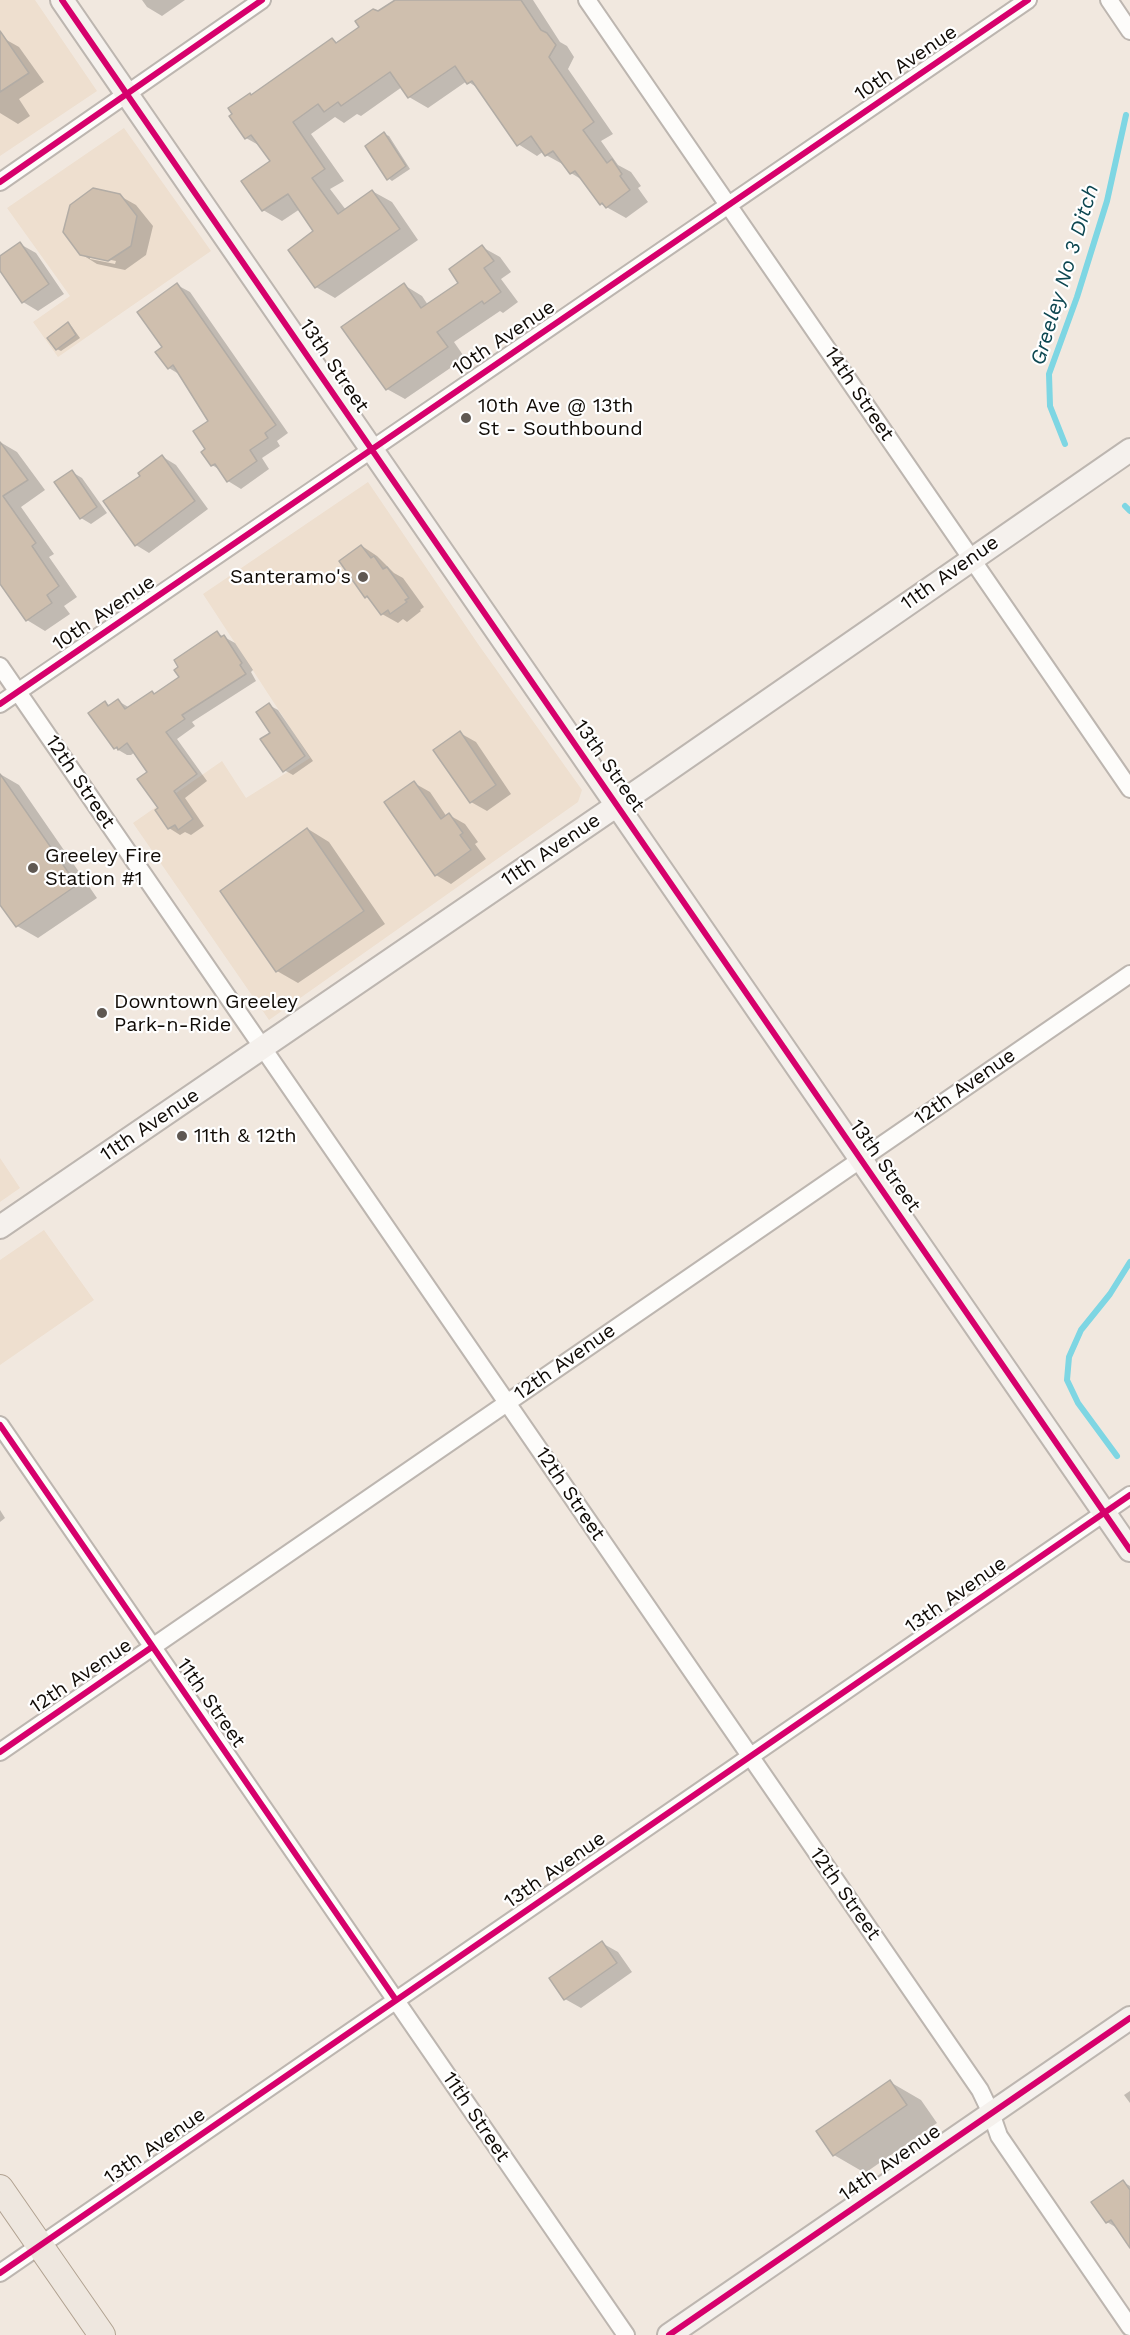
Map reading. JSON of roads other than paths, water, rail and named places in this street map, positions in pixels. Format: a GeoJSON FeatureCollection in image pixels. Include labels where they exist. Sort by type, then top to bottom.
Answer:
{"type":"FeatureCollection","features":[{"type":"Feature","properties":{"kind":"main road"},"geometry":{"type":"LineString","coordinates":[[0,2188],[102,2335]]}},
{"type":"Feature","properties":{"kind":"street","name":"13th Street"},"geometry":{"type":"LineString","coordinates":[[62,0],[1130,1550]]}},
{"type":"Feature","properties":{"kind":"street"},"geometry":{"type":"LineString","coordinates":[[0,182],[262,0]]}},
{"type":"Feature","properties":{"kind":"street","name":"14th Street"},"geometry":{"type":"LineString","coordinates":[[587,0],[1130,789]]}},
{"type":"Feature","properties":{"kind":"street","name":"10th Avenue"},"geometry":{"type":"LineString","coordinates":[[0,704],[1028,0]]}},
{"type":"Feature","properties":{"kind":"street"},"geometry":{"type":"LineString","coordinates":[[1109,0],[1130,31]]}},
{"type":"Feature","properties":{"kind":"street","name":"11th Avenue"},"geometry":{"type":"LineString","coordinates":[[0,1227],[1130,450]]}},
{"type":"Feature","properties":{"kind":"street","name":"12th Street"},"geometry":{"type":"LineString","coordinates":[[0,666],[980,2090],[999,2136],[1130,2327]]}},
{"type":"Feature","properties":{"kind":"street","name":"12th Avenue"},"geometry":{"type":"LineString","coordinates":[[0,1752],[1130,974]]}},
{"type":"Feature","properties":{"kind":"street","name":"11th Street"},"geometry":{"type":"LineString","coordinates":[[0,1425],[626,2335]]}},
{"type":"Feature","properties":{"kind":"street","name":"13th Avenue"},"geometry":{"type":"LineString","coordinates":[[0,2273],[1130,1495]]}},
{"type":"Feature","properties":{"kind":"street","name":"14th Avenue"},"geometry":{"type":"LineString","coordinates":[[669,2335],[1130,2018]]}},
{"type":"Feature","properties":{"kind":"waterway","name":"Greeley No 3 Ditch"},"geometry":{"type":"LineString","coordinates":[[1065,444],[1050,406],[1049,374],[1077,297],[1107,201],[1126,115]]}},
{"type":"Feature","properties":{"kind":"waterway","name":"Greeley No 3 Ditch"},"geometry":{"type":"LineString","coordinates":[[1125,506],[1130,511]]}},
{"type":"Feature","properties":{"kind":"waterway","name":"Greeley No 3 Ditch"},"geometry":{"type":"LineString","coordinates":[[1117,1456],[1078,1403],[1067,1380],[1069,1357],[1081,1330],[1110,1294],[1130,1262]]}},
{"type":"Feature","properties":{"kind":"place","name":"10th Ave @ 13th St - Southbound"},"geometry":{"type":"Point","coordinates":[466,418]}},
{"type":"Feature","properties":{"kind":"place","name":"Santeramo's"},"geometry":{"type":"Point","coordinates":[363,577]}},
{"type":"Feature","properties":{"kind":"place","name":"Greeley Fire Station #1"},"geometry":{"type":"Point","coordinates":[33,868]}},
{"type":"Feature","properties":{"kind":"place","name":"Downtown Greeley Park-n-Ride"},"geometry":{"type":"Point","coordinates":[102,1013]}},
{"type":"Feature","properties":{"kind":"place","name":"11th & 12th"},"geometry":{"type":"Point","coordinates":[182,1136]}}]}
